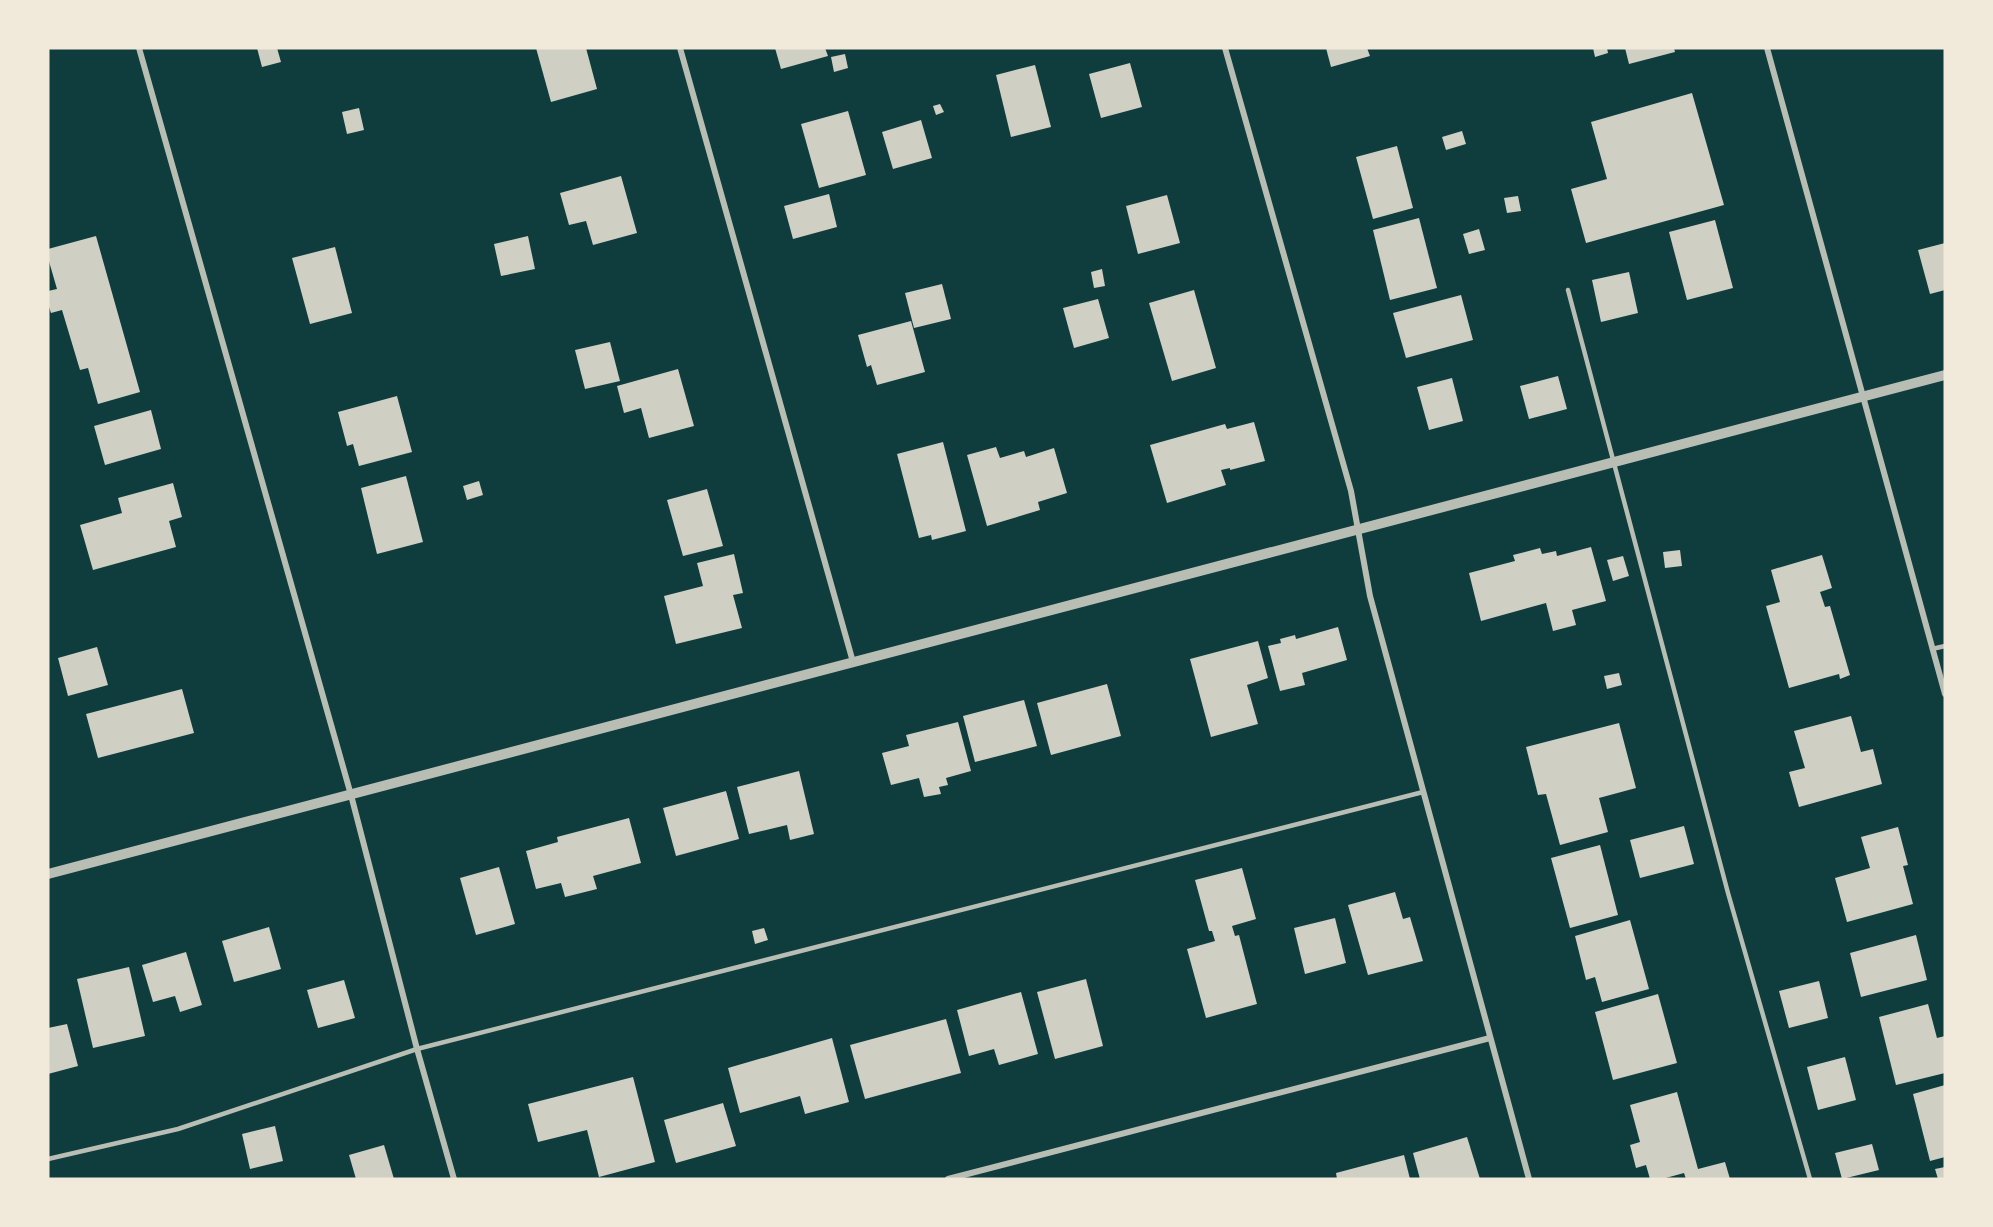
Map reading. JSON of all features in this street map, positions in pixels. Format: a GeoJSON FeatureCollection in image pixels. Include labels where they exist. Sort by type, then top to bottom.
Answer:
{"type":"FeatureCollection","features":[{"type":"Feature","properties":{"kind":"street"},"geometry":{"type":"LineString","coordinates":[[140,48],[351,795],[417,1049],[454,1179]]}},
{"type":"Feature","properties":{"kind":"street"},"geometry":{"type":"LineString","coordinates":[[680,48],[853,662]]}},
{"type":"Feature","properties":{"kind":"street"},"geometry":{"type":"LineString","coordinates":[[1225,48],[1351,491],[1370,596],[1529,1179]]}},
{"type":"Feature","properties":{"kind":"street"},"geometry":{"type":"LineString","coordinates":[[1767,48],[1945,694]]}},
{"type":"Feature","properties":{"kind":"street"},"geometry":{"type":"LineString","coordinates":[[48,874],[1945,375]]}},
{"type":"Feature","properties":{"kind":"street"},"geometry":{"type":"LineString","coordinates":[[948,1179],[1490,1038]]}},
{"type":"Feature","properties":{"kind":"lane"},"geometry":{"type":"LineString","coordinates":[[1568,290],[1728,893],[1810,1179]]}},
{"type":"Feature","properties":{"kind":"lane"},"geometry":{"type":"LineString","coordinates":[[1932,649],[1945,646]]}},
{"type":"Feature","properties":{"kind":"lane"},"geometry":{"type":"LineString","coordinates":[[48,1159],[178,1129],[417,1049],[1423,792]]}},
{"type":"Feature","properties":{"kind":"building"},"geometry":{"type":"Polygon","coordinates":[[[257,48],[277,48],[281,62],[262,67],[257,48]]]}},
{"type":"Feature","properties":{"kind":"building"},"geometry":{"type":"Polygon","coordinates":[[[536,48],[586,48],[597,89],[551,102],[536,48]]]}},
{"type":"Feature","properties":{"kind":"building"},"geometry":{"type":"Polygon","coordinates":[[[775,48],[825,48],[828,56],[781,69],[775,48]]]}},
{"type":"Feature","properties":{"kind":"building"},"geometry":{"type":"Polygon","coordinates":[[[1326,48],[1367,48],[1370,56],[1331,67],[1326,48]]]}},
{"type":"Feature","properties":{"kind":"building"},"geometry":{"type":"Polygon","coordinates":[[[1593,48],[1607,48],[1608,53],[1595,57],[1593,48]]]}},
{"type":"Feature","properties":{"kind":"building"},"geometry":{"type":"Polygon","coordinates":[[[1625,48],[1674,48],[1675,52],[1629,64],[1625,48]]]}},
{"type":"Feature","properties":{"kind":"building"},"geometry":{"type":"Polygon","coordinates":[[[845,54],[848,68],[834,72],[831,57],[845,54]]]}},
{"type":"Feature","properties":{"kind":"building"},"geometry":{"type":"Polygon","coordinates":[[[1130,63],[1142,107],[1101,118],[1089,74],[1130,63]]]}},
{"type":"Feature","properties":{"kind":"building"},"geometry":{"type":"Polygon","coordinates":[[[1035,65],[1051,127],[1011,137],[996,75],[1035,65]]]}},
{"type":"Feature","properties":{"kind":"building"},"geometry":{"type":"Polygon","coordinates":[[[1692,93],[1724,205],[1586,243],[1571,189],[1607,179],[1591,122],[1692,93]]]}},
{"type":"Feature","properties":{"kind":"building"},"geometry":{"type":"Polygon","coordinates":[[[940,104],[944,112],[936,115],[933,106],[940,104]]]}},
{"type":"Feature","properties":{"kind":"building"},"geometry":{"type":"Polygon","coordinates":[[[359,108],[364,130],[347,134],[342,112],[359,108]]]}},
{"type":"Feature","properties":{"kind":"building"},"geometry":{"type":"Polygon","coordinates":[[[848,111],[866,175],[819,188],[801,124],[848,111]]]}},
{"type":"Feature","properties":{"kind":"building"},"geometry":{"type":"Polygon","coordinates":[[[921,120],[932,158],[893,169],[882,132],[921,120]]]}},
{"type":"Feature","properties":{"kind":"building"},"geometry":{"type":"Polygon","coordinates":[[[1462,131],[1466,144],[1446,150],[1442,137],[1462,131]]]}},
{"type":"Feature","properties":{"kind":"building"},"geometry":{"type":"Polygon","coordinates":[[[1397,146],[1413,208],[1373,219],[1356,157],[1397,146]]]}},
{"type":"Feature","properties":{"kind":"building"},"geometry":{"type":"Polygon","coordinates":[[[621,176],[637,233],[593,245],[586,221],[569,225],[560,193],[621,176]]]}},
{"type":"Feature","properties":{"kind":"building"},"geometry":{"type":"Polygon","coordinates":[[[829,194],[837,227],[793,239],[784,206],[829,194]]]}},
{"type":"Feature","properties":{"kind":"building"},"geometry":{"type":"Polygon","coordinates":[[[1167,195],[1180,243],[1138,254],[1126,206],[1167,195]]]}},
{"type":"Feature","properties":{"kind":"building"},"geometry":{"type":"Polygon","coordinates":[[[1518,196],[1521,211],[1507,213],[1504,198],[1518,196]]]}},
{"type":"Feature","properties":{"kind":"building"},"geometry":{"type":"Polygon","coordinates":[[[1419,218],[1437,288],[1390,300],[1373,230],[1419,218]]]}},
{"type":"Feature","properties":{"kind":"building"},"geometry":{"type":"Polygon","coordinates":[[[1715,220],[1733,288],[1687,300],[1669,232],[1715,220]]]}},
{"type":"Feature","properties":{"kind":"building"},"geometry":{"type":"Polygon","coordinates":[[[1479,229],[1485,250],[1469,254],[1463,234],[1479,229]]]}},
{"type":"Feature","properties":{"kind":"building"},"geometry":{"type":"Polygon","coordinates":[[[96,236],[140,392],[98,404],[88,368],[80,370],[62,310],[51,313],[48,304],[48,291],[57,289],[48,258],[48,249],[96,236]]]}},
{"type":"Feature","properties":{"kind":"building"},"geometry":{"type":"Polygon","coordinates":[[[528,236],[535,269],[501,276],[494,244],[528,236]]]}},
{"type":"Feature","properties":{"kind":"building"},"geometry":{"type":"Polygon","coordinates":[[[1945,243],[1945,290],[1930,294],[1918,250],[1945,243]]]}},
{"type":"Feature","properties":{"kind":"building"},"geometry":{"type":"Polygon","coordinates":[[[335,247],[352,313],[310,324],[292,258],[335,247]]]}},
{"type":"Feature","properties":{"kind":"building"},"geometry":{"type":"Polygon","coordinates":[[[1102,269],[1105,286],[1094,288],[1091,272],[1102,269]]]}},
{"type":"Feature","properties":{"kind":"building"},"geometry":{"type":"Polygon","coordinates":[[[1629,272],[1638,313],[1601,322],[1592,280],[1629,272]]]}},
{"type":"Feature","properties":{"kind":"building"},"geometry":{"type":"Polygon","coordinates":[[[942,284],[951,319],[914,328],[905,293],[942,284]]]}},
{"type":"Feature","properties":{"kind":"building"},"geometry":{"type":"Polygon","coordinates":[[[1194,290],[1216,368],[1172,381],[1149,303],[1194,290]]]}},
{"type":"Feature","properties":{"kind":"building"},"geometry":{"type":"Polygon","coordinates":[[[1461,295],[1473,340],[1406,358],[1393,313],[1461,295]]]}},
{"type":"Feature","properties":{"kind":"building"},"geometry":{"type":"Polygon","coordinates":[[[1098,299],[1109,338],[1074,348],[1063,308],[1098,299]]]}},
{"type":"Feature","properties":{"kind":"building"},"geometry":{"type":"Polygon","coordinates":[[[911,321],[925,372],[877,385],[871,365],[867,367],[858,335],[911,321]]]}},
{"type":"Feature","properties":{"kind":"building"},"geometry":{"type":"Polygon","coordinates":[[[610,342],[620,381],[585,389],[575,350],[610,342]]]}},
{"type":"Feature","properties":{"kind":"building"},"geometry":{"type":"Polygon","coordinates":[[[678,369],[694,426],[649,438],[641,408],[624,413],[617,386],[678,369]]]}},
{"type":"Feature","properties":{"kind":"building"},"geometry":{"type":"Polygon","coordinates":[[[1558,376],[1567,409],[1529,419],[1520,386],[1558,376]]]}},
{"type":"Feature","properties":{"kind":"building"},"geometry":{"type":"Polygon","coordinates":[[[1452,378],[1463,421],[1429,430],[1417,387],[1452,378]]]}},
{"type":"Feature","properties":{"kind":"building"},"geometry":{"type":"Polygon","coordinates":[[[397,396],[412,452],[359,466],[353,444],[347,446],[338,412],[397,396]]]}},
{"type":"Feature","properties":{"kind":"building"},"geometry":{"type":"Polygon","coordinates":[[[151,410],[161,449],[105,465],[94,426],[151,410]]]}},
{"type":"Feature","properties":{"kind":"building"},"geometry":{"type":"Polygon","coordinates":[[[1254,422],[1265,461],[1230,470],[1230,468],[1221,470],[1226,485],[1167,503],[1150,445],[1225,424],[1227,429],[1254,422]]]}},
{"type":"Feature","properties":{"kind":"building"},"geometry":{"type":"Polygon","coordinates":[[[943,442],[966,531],[932,540],[931,535],[919,538],[897,454],[943,442]]]}},
{"type":"Feature","properties":{"kind":"building"},"geometry":{"type":"Polygon","coordinates":[[[996,447],[1000,458],[1024,451],[1026,457],[1054,448],[1067,493],[1038,502],[1040,510],[987,526],[967,455],[996,447]]]}},
{"type":"Feature","properties":{"kind":"building"},"geometry":{"type":"Polygon","coordinates":[[[406,476],[423,542],[377,554],[361,488],[406,476]]]}},
{"type":"Feature","properties":{"kind":"building"},"geometry":{"type":"Polygon","coordinates":[[[479,481],[483,495],[467,500],[463,486],[479,481]]]}},
{"type":"Feature","properties":{"kind":"building"},"geometry":{"type":"Polygon","coordinates":[[[173,483],[182,517],[169,521],[176,547],[93,570],[80,525],[122,513],[118,498],[173,483]]]}},
{"type":"Feature","properties":{"kind":"building"},"geometry":{"type":"Polygon","coordinates":[[[707,489],[723,546],[683,556],[667,500],[707,489]]]}},
{"type":"Feature","properties":{"kind":"building"},"geometry":{"type":"Polygon","coordinates":[[[1591,547],[1606,601],[1572,610],[1576,625],[1553,631],[1546,603],[1481,621],[1469,573],[1515,561],[1513,555],[1540,548],[1542,554],[1556,551],[1557,556],[1591,547]]]}},
{"type":"Feature","properties":{"kind":"building"},"geometry":{"type":"Polygon","coordinates":[[[1680,550],[1682,566],[1665,568],[1663,552],[1680,550]]]}},
{"type":"Feature","properties":{"kind":"building"},"geometry":{"type":"Polygon","coordinates":[[[734,554],[743,593],[733,595],[742,628],[676,644],[664,596],[703,586],[697,563],[734,554]]]}},
{"type":"Feature","properties":{"kind":"building"},"geometry":{"type":"Polygon","coordinates":[[[1822,555],[1832,588],[1820,592],[1825,607],[1830,606],[1850,675],[1840,679],[1839,674],[1789,688],[1766,606],[1780,602],[1771,570],[1822,555]]]}},
{"type":"Feature","properties":{"kind":"building"},"geometry":{"type":"Polygon","coordinates":[[[1623,556],[1629,576],[1613,581],[1607,560],[1623,556]]]}},
{"type":"Feature","properties":{"kind":"building"},"geometry":{"type":"Polygon","coordinates":[[[1338,627],[1347,660],[1302,673],[1305,685],[1280,691],[1268,646],[1281,643],[1280,639],[1295,635],[1296,639],[1338,627]]]}},
{"type":"Feature","properties":{"kind":"building"},"geometry":{"type":"Polygon","coordinates":[[[1258,641],[1268,678],[1247,685],[1258,724],[1211,737],[1190,659],[1258,641]]]}},
{"type":"Feature","properties":{"kind":"building"},"geometry":{"type":"Polygon","coordinates":[[[97,647],[108,685],[68,696],[58,658],[97,647]]]}},
{"type":"Feature","properties":{"kind":"building"},"geometry":{"type":"Polygon","coordinates":[[[1619,673],[1622,685],[1607,689],[1604,676],[1619,673]]]}},
{"type":"Feature","properties":{"kind":"building"},"geometry":{"type":"Polygon","coordinates":[[[1107,684],[1121,736],[1051,755],[1037,703],[1107,684]]]}},
{"type":"Feature","properties":{"kind":"building"},"geometry":{"type":"Polygon","coordinates":[[[182,689],[194,733],[98,758],[86,714],[182,689]]]}},
{"type":"Feature","properties":{"kind":"building"},"geometry":{"type":"Polygon","coordinates":[[[1024,700],[1037,746],[975,762],[963,716],[1024,700]]]}},
{"type":"Feature","properties":{"kind":"building"},"geometry":{"type":"Polygon","coordinates":[[[1851,716],[1861,752],[1873,749],[1882,784],[1799,807],[1789,772],[1805,768],[1794,731],[1851,716]]]}},
{"type":"Feature","properties":{"kind":"building"},"geometry":{"type":"Polygon","coordinates":[[[958,722],[971,771],[946,778],[948,785],[939,787],[941,794],[924,797],[919,778],[891,785],[882,753],[909,746],[906,735],[958,722]]]}},
{"type":"Feature","properties":{"kind":"building"},"geometry":{"type":"Polygon","coordinates":[[[1619,723],[1636,788],[1599,798],[1608,832],[1560,845],[1546,794],[1538,795],[1526,747],[1619,723]]]}},
{"type":"Feature","properties":{"kind":"building"},"geometry":{"type":"Polygon","coordinates":[[[799,771],[814,834],[790,840],[787,825],[749,834],[737,787],[799,771]]]}},
{"type":"Feature","properties":{"kind":"building"},"geometry":{"type":"Polygon","coordinates":[[[726,791],[739,839],[676,856],[663,808],[726,791]]]}},
{"type":"Feature","properties":{"kind":"building"},"geometry":{"type":"Polygon","coordinates":[[[629,818],[641,863],[593,876],[597,889],[565,897],[561,883],[536,889],[526,851],[558,842],[557,837],[629,818]]]}},
{"type":"Feature","properties":{"kind":"building"},"geometry":{"type":"Polygon","coordinates":[[[1684,826],[1694,864],[1640,878],[1630,840],[1684,826]]]}},
{"type":"Feature","properties":{"kind":"building"},"geometry":{"type":"Polygon","coordinates":[[[1898,827],[1908,865],[1903,866],[1913,904],[1847,922],[1835,878],[1870,868],[1861,837],[1898,827]]]}},
{"type":"Feature","properties":{"kind":"building"},"geometry":{"type":"Polygon","coordinates":[[[1600,845],[1618,915],[1570,928],[1551,858],[1600,845]]]}},
{"type":"Feature","properties":{"kind":"building"},"geometry":{"type":"Polygon","coordinates":[[[499,867],[515,924],[476,935],[460,878],[499,867]]]}},
{"type":"Feature","properties":{"kind":"building"},"geometry":{"type":"Polygon","coordinates":[[[1242,868],[1256,919],[1232,926],[1235,936],[1239,935],[1257,1004],[1206,1018],[1187,949],[1215,941],[1212,931],[1209,931],[1195,880],[1242,868]]]}},
{"type":"Feature","properties":{"kind":"building"},"geometry":{"type":"Polygon","coordinates":[[[1395,892],[1403,919],[1410,917],[1423,961],[1368,975],[1348,905],[1395,892]]]}},
{"type":"Feature","properties":{"kind":"building"},"geometry":{"type":"Polygon","coordinates":[[[1335,918],[1346,963],[1305,974],[1294,928],[1335,918]]]}},
{"type":"Feature","properties":{"kind":"building"},"geometry":{"type":"Polygon","coordinates":[[[1630,920],[1649,989],[1602,1002],[1595,977],[1586,980],[1575,936],[1630,920]]]}},
{"type":"Feature","properties":{"kind":"building"},"geometry":{"type":"Polygon","coordinates":[[[269,927],[281,969],[234,982],[222,941],[269,927]]]}},
{"type":"Feature","properties":{"kind":"building"},"geometry":{"type":"Polygon","coordinates":[[[764,928],[768,940],[755,944],[752,931],[764,928]]]}},
{"type":"Feature","properties":{"kind":"building"},"geometry":{"type":"Polygon","coordinates":[[[1916,935],[1927,980],[1861,997],[1850,953],[1916,935]]]}},
{"type":"Feature","properties":{"kind":"building"},"geometry":{"type":"Polygon","coordinates":[[[186,952],[202,1005],[180,1012],[175,996],[153,1002],[142,965],[186,952]]]}},
{"type":"Feature","properties":{"kind":"building"},"geometry":{"type":"Polygon","coordinates":[[[129,967],[145,1036],[93,1048],[77,979],[129,967]]]}},
{"type":"Feature","properties":{"kind":"building"},"geometry":{"type":"Polygon","coordinates":[[[1086,979],[1103,1046],[1055,1059],[1037,992],[1086,979]]]}},
{"type":"Feature","properties":{"kind":"building"},"geometry":{"type":"Polygon","coordinates":[[[344,980],[355,1018],[318,1028],[307,990],[344,980]]]}},
{"type":"Feature","properties":{"kind":"building"},"geometry":{"type":"Polygon","coordinates":[[[1819,981],[1828,1018],[1789,1028],[1779,991],[1819,981]]]}},
{"type":"Feature","properties":{"kind":"building"},"geometry":{"type":"Polygon","coordinates":[[[1021,992],[1038,1054],[999,1065],[994,1049],[969,1056],[957,1010],[1021,992]]]}},
{"type":"Feature","properties":{"kind":"building"},"geometry":{"type":"Polygon","coordinates":[[[1658,994],[1677,1063],[1613,1080],[1595,1012],[1658,994]]]}},
{"type":"Feature","properties":{"kind":"building"},"geometry":{"type":"Polygon","coordinates":[[[1928,1004],[1937,1038],[1945,1036],[1945,1073],[1896,1085],[1879,1017],[1928,1004]]]}},
{"type":"Feature","properties":{"kind":"building"},"geometry":{"type":"Polygon","coordinates":[[[946,1019],[961,1073],[865,1099],[850,1045],[946,1019]]]}},
{"type":"Feature","properties":{"kind":"building"},"geometry":{"type":"Polygon","coordinates":[[[67,1024],[78,1066],[48,1074],[48,1028],[67,1024]]]}},
{"type":"Feature","properties":{"kind":"building"},"geometry":{"type":"Polygon","coordinates":[[[832,1038],[849,1102],[805,1114],[800,1096],[740,1113],[728,1068],[832,1038]]]}},
{"type":"Feature","properties":{"kind":"building"},"geometry":{"type":"Polygon","coordinates":[[[1845,1057],[1856,1100],[1818,1110],[1807,1067],[1845,1057]]]}},
{"type":"Feature","properties":{"kind":"building"},"geometry":{"type":"Polygon","coordinates":[[[633,1077],[655,1162],[599,1177],[587,1130],[538,1142],[528,1104],[633,1077]]]}},
{"type":"Feature","properties":{"kind":"building"},"geometry":{"type":"Polygon","coordinates":[[[1945,1085],[1945,1157],[1930,1161],[1913,1094],[1945,1085]]]}},
{"type":"Feature","properties":{"kind":"building"},"geometry":{"type":"Polygon","coordinates":[[[1677,1092],[1698,1169],[1725,1162],[1730,1179],[1686,1179],[1684,1173],[1662,1179],[1650,1179],[1646,1165],[1636,1168],[1630,1145],[1640,1142],[1630,1105],[1677,1092]]]}},
{"type":"Feature","properties":{"kind":"building"},"geometry":{"type":"Polygon","coordinates":[[[723,1103],[736,1146],[676,1163],[664,1120],[723,1103]]]}},
{"type":"Feature","properties":{"kind":"building"},"geometry":{"type":"Polygon","coordinates":[[[275,1126],[283,1161],[250,1169],[242,1134],[275,1126]]]}},
{"type":"Feature","properties":{"kind":"building"},"geometry":{"type":"Polygon","coordinates":[[[1467,1137],[1480,1179],[1420,1179],[1413,1153],[1467,1137]]]}},
{"type":"Feature","properties":{"kind":"building"},"geometry":{"type":"Polygon","coordinates":[[[1872,1144],[1879,1170],[1842,1179],[1835,1153],[1872,1144]]]}},
{"type":"Feature","properties":{"kind":"building"},"geometry":{"type":"Polygon","coordinates":[[[384,1145],[394,1179],[356,1179],[349,1155],[384,1145]]]}},
{"type":"Feature","properties":{"kind":"building"},"geometry":{"type":"Polygon","coordinates":[[[1404,1155],[1410,1179],[1337,1179],[1336,1173],[1404,1155]]]}},
{"type":"Feature","properties":{"kind":"building"},"geometry":{"type":"Polygon","coordinates":[[[1945,1167],[1945,1179],[1938,1179],[1935,1169],[1945,1167]]]}}]}
